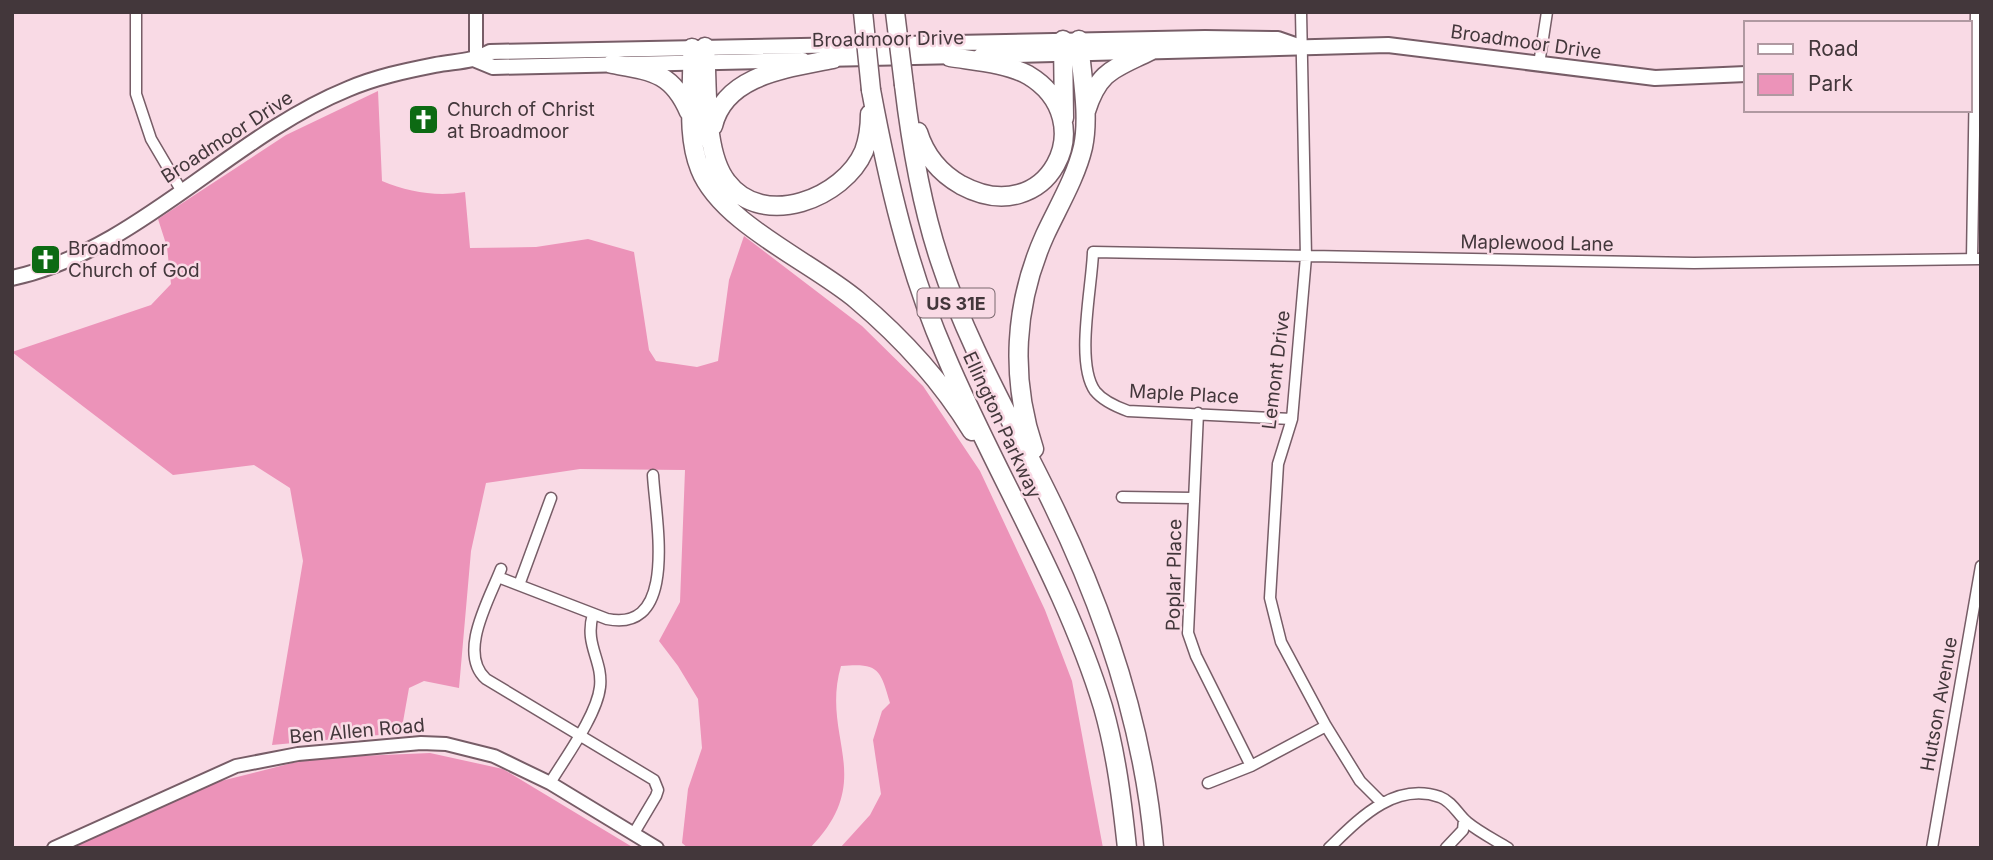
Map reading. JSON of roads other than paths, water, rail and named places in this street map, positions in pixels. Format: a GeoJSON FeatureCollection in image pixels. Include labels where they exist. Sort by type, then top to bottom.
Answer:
{"type":"FeatureCollection","features":[{"type":"Feature","properties":{"kind":"highway","name":"Ellington Parkway"},"geometry":{"type":"LineString","coordinates":[[863,12],[871,90],[894,201],[915,276],[944,354],[999,472],[1049,570],[1089,666],[1110,738],[1126,848]]}},
{"type":"Feature","properties":{"kind":"highway","name":"Ellington Parkway"},"geometry":{"type":"LineString","coordinates":[[895,12],[921,192],[941,264],[989,381],[1054,506],[1091,590],[1133,716],[1149,792],[1154,848]]}},
{"type":"Feature","properties":{"kind":"highway"},"geometry":{"type":"LineString","coordinates":[[904,85],[927,154],[947,175],[977,192],[1011,197],[1035,189],[1053,171],[1064,135],[1071,47]]}},
{"type":"Feature","properties":{"kind":"highway"},"geometry":{"type":"LineString","coordinates":[[1054,506],[1022,404],[1017,336],[1030,273],[1082,150],[1084,118],[1071,47]]}},
{"type":"Feature","properties":{"kind":"highway"},"geometry":{"type":"LineString","coordinates":[[1084,118],[1094,89],[1102,77],[1119,65],[1150,51]]}},
{"type":"Feature","properties":{"kind":"highway"},"geometry":{"type":"LineString","coordinates":[[699,55],[717,165],[735,191],[755,202],[775,206],[804,201],[816,198],[839,182],[863,152],[870,124],[871,90]]}},
{"type":"Feature","properties":{"kind":"highway"},"geometry":{"type":"LineString","coordinates":[[699,55],[692,117],[699,167],[717,198],[736,215],[840,287],[895,335],[943,390],[999,472]]}},
{"type":"Feature","properties":{"kind":"highway"},"geometry":{"type":"LineString","coordinates":[[950,57],[1015,70],[1034,80],[1052,97],[1060,115],[1064,135]]}},
{"type":"Feature","properties":{"kind":"highway"},"geometry":{"type":"LineString","coordinates":[[712,133],[713,122],[727,100],[746,84],[775,72],[833,59]]}},
{"type":"Feature","properties":{"kind":"highway"},"geometry":{"type":"LineString","coordinates":[[612,64],[660,75],[677,89],[692,117]]}},
{"type":"Feature","properties":{"kind":"main road","name":"Broadmoor Drive"},"geometry":{"type":"LineString","coordinates":[[476,60],[494,67],[612,64],[699,55],[1071,47],[1279,39],[1301,47]]}},
{"type":"Feature","properties":{"kind":"main road","name":"Broadmoor Drive"},"geometry":{"type":"LineString","coordinates":[[12,278],[58,265],[85,252],[281,121],[316,103],[351,88],[408,70],[476,60],[490,52],[833,59],[950,57],[1071,47],[1150,51],[1279,50],[1301,47],[1426,48],[1656,78],[1744,74]]}},
{"type":"Feature","properties":{"kind":"street"},"geometry":{"type":"LineString","coordinates":[[136,12],[136,94],[151,139],[181,190]]}},
{"type":"Feature","properties":{"kind":"street"},"geometry":{"type":"LineString","coordinates":[[476,12],[476,60]]}},
{"type":"Feature","properties":{"kind":"street","name":"Lemont Drive"},"geometry":{"type":"LineString","coordinates":[[1301,12],[1306,257],[1292,419],[1278,464],[1270,598],[1281,642],[1326,726],[1360,781],[1381,802]]}},
{"type":"Feature","properties":{"kind":"street"},"geometry":{"type":"LineString","coordinates":[[1539,64],[1547,12]]}},
{"type":"Feature","properties":{"kind":"street"},"geometry":{"type":"LineString","coordinates":[[1976,12],[1976,259]]}},
{"type":"Feature","properties":{"kind":"street","name":"Maplewood Lane"},"geometry":{"type":"LineString","coordinates":[[1093,251],[1694,263],[1976,259]]}},
{"type":"Feature","properties":{"kind":"street","name":"Maple Place"},"geometry":{"type":"LineString","coordinates":[[1093,251],[1086,349],[1087,372],[1096,392],[1113,405],[1128,411],[1292,419]]}},
{"type":"Feature","properties":{"kind":"street","name":"Poplar Place"},"geometry":{"type":"LineString","coordinates":[[1198,413],[1188,633],[1196,656],[1251,766]]}},
{"type":"Feature","properties":{"kind":"street"},"geometry":{"type":"LineString","coordinates":[[634,833],[656,796],[657,784],[486,679],[478,670],[475,644],[500,573],[519,585],[593,614],[621,621],[632,618],[651,604],[658,582],[653,475]]}},
{"type":"Feature","properties":{"kind":"street"},"geometry":{"type":"LineString","coordinates":[[1122,497],[1193,498]]}},
{"type":"Feature","properties":{"kind":"street"},"geometry":{"type":"LineString","coordinates":[[519,585],[551,498]]}},
{"type":"Feature","properties":{"kind":"street","name":"Hutson Avenue"},"geometry":{"type":"LineString","coordinates":[[1932,848],[1981,566]]}},
{"type":"Feature","properties":{"kind":"street"},"geometry":{"type":"LineString","coordinates":[[550,783],[596,702],[600,685],[589,639],[593,614]]}},
{"type":"Feature","properties":{"kind":"street"},"geometry":{"type":"LineString","coordinates":[[1208,783],[1251,766],[1326,726]]}},
{"type":"Feature","properties":{"kind":"street","name":"Ben Allen Road"},"geometry":{"type":"LineString","coordinates":[[54,848],[236,766],[298,754],[373,745],[446,744],[494,757],[550,783],[657,848]]}},
{"type":"Feature","properties":{"kind":"street"},"geometry":{"type":"LineString","coordinates":[[1329,848],[1381,802],[1415,795],[1439,797],[1455,807],[1464,820],[1508,848]]}},
{"type":"Feature","properties":{"kind":"street"},"geometry":{"type":"LineString","coordinates":[[1446,848],[1463,830],[1464,820]]}},
{"type":"Feature","properties":{"kind":"place","name":"Church of Christ at Broadmoor"},"geometry":{"type":"Point","coordinates":[424,120]}},
{"type":"Feature","properties":{"kind":"place","name":"Broadmoor Church of God"},"geometry":{"type":"Point","coordinates":[45,259]}}]}
